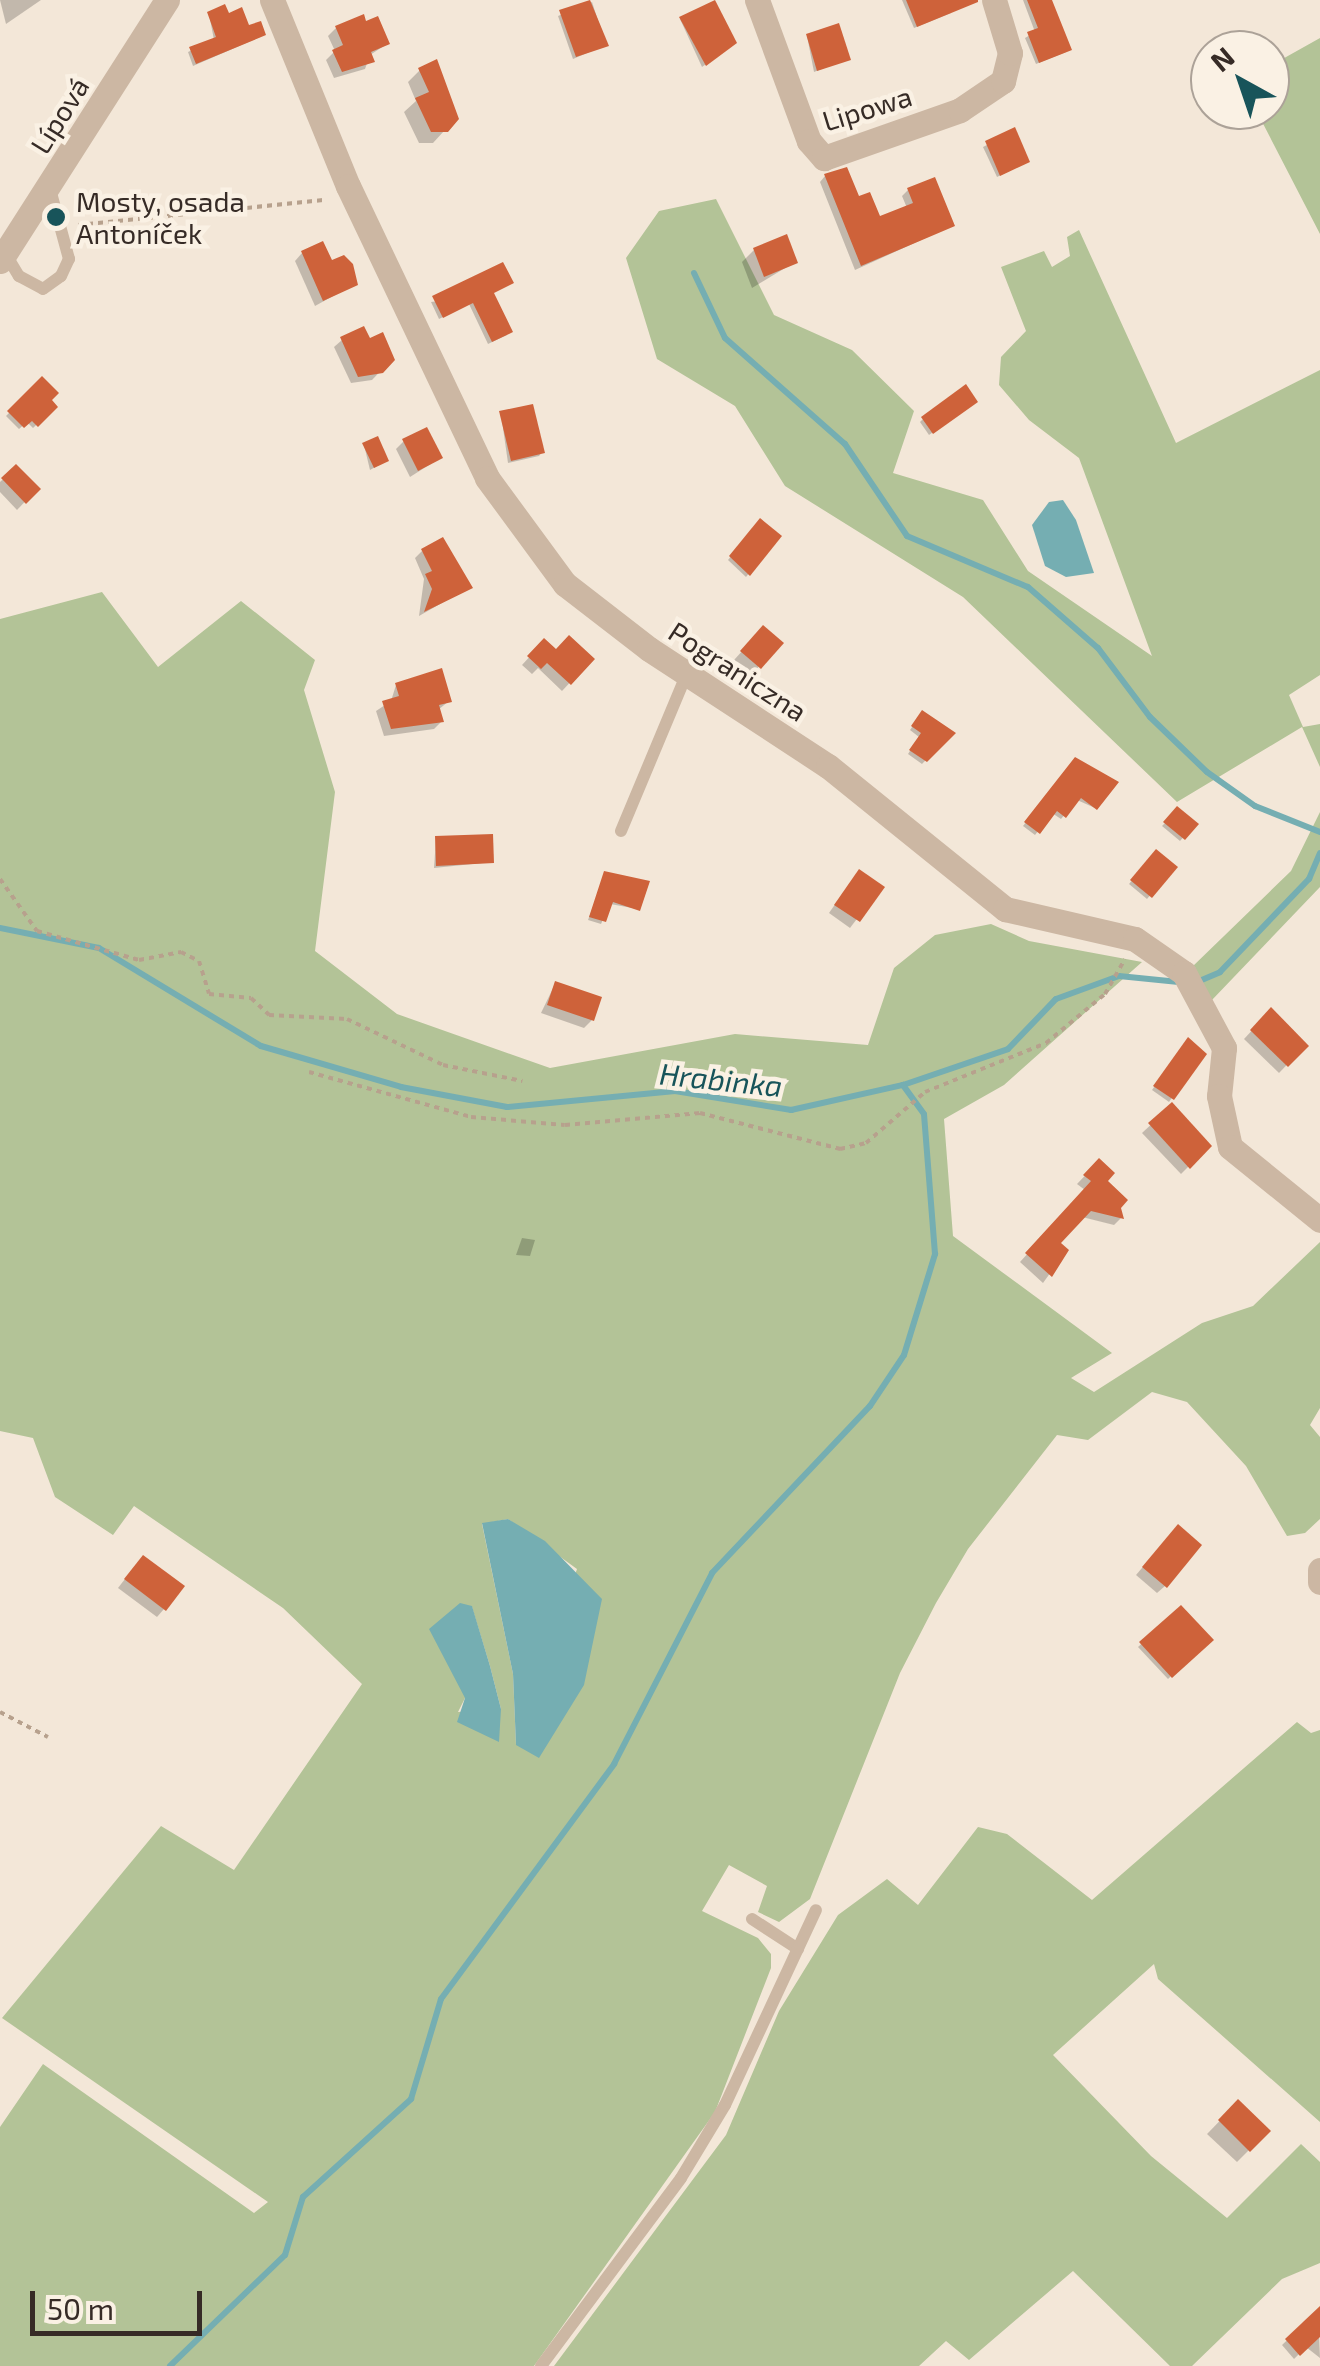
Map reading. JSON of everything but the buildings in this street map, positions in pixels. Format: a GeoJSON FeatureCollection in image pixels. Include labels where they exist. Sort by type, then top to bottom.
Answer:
{"type":"FeatureCollection","features":[{"type":"Feature","properties":{"kind":"street","name":"Lípová"},"geometry":{"type":"LineString","coordinates":[[3,257],[167,0]]}},
{"type":"Feature","properties":{"kind":"street","name":"Pograniczna"},"geometry":{"type":"LineString","coordinates":[[272,0],[356,200],[487,478],[565,584],[828,766],[1004,910],[1135,939],[1167,960],[1199,998],[1224,1048],[1219,1096],[1230,1146],[1320,1220]]}},
{"type":"Feature","properties":{"kind":"street","name":"Lipowa"},"geometry":{"type":"LineString","coordinates":[[756,0],[810,141],[824,158],[960,110],[1003,81],[1010,53],[994,0]]}},
{"type":"Feature","properties":{"kind":"street"},"geometry":{"type":"LineString","coordinates":[[1320,1570],[1320,1582]]}},
{"type":"Feature","properties":{"kind":"lane"},"geometry":{"type":"LineString","coordinates":[[3,257],[19,276],[43,290],[68,260],[50,186]]}},
{"type":"Feature","properties":{"kind":"lane"},"geometry":{"type":"LineString","coordinates":[[621,831],[688,672]]}},
{"type":"Feature","properties":{"kind":"lane"},"geometry":{"type":"LineString","coordinates":[[542,2366],[681,2178],[725,2105],[816,1910]]}},
{"type":"Feature","properties":{"kind":"lane"},"geometry":{"type":"LineString","coordinates":[[752,1919],[798,1949]]}},
{"type":"Feature","properties":{"kind":"path"},"geometry":{"type":"LineString","coordinates":[[58,226],[208,216],[286,199],[356,200]]}},
{"type":"Feature","properties":{"kind":"path"},"geometry":{"type":"LineString","coordinates":[[0,879],[37,931],[139,960],[181,952],[198,961],[209,994],[251,998],[268,1014],[347,1018],[442,1065],[522,1081]]}},
{"type":"Feature","properties":{"kind":"path"},"geometry":{"type":"LineString","coordinates":[[310,1072],[472,1117],[564,1125],[680,1114],[728,1118],[840,1150],[866,1143],[925,1092],[1046,1043],[1104,994],[1124,961]]}},
{"type":"Feature","properties":{"kind":"path"},"geometry":{"type":"LineString","coordinates":[[0,1712],[48,1737]]}},
{"type":"Feature","properties":{"kind":"green space"},"geometry":{"type":"Polygon","coordinates":[[[1320,38],[1320,234],[1266,130],[1290,130],[1290,55],[1320,38]]]}},
{"type":"Feature","properties":{"kind":"green space"},"geometry":{"type":"Polygon","coordinates":[[[716,199],[774,315],[852,350],[914,411],[893,473],[983,500],[1028,571],[1152,656],[1079,458],[1029,420],[999,385],[1001,357],[1026,331],[1001,267],[1044,251],[1052,267],[1070,256],[1067,237],[1079,230],[1176,443],[1320,370],[1320,675],[1289,695],[1303,727],[1320,724],[1320,767],[1302,727],[1177,802],[963,597],[785,486],[735,406],[657,359],[626,258],[659,211],[716,199]]]}},
{"type":"Feature","properties":{"kind":"green space"},"geometry":{"type":"Polygon","coordinates":[[[102,592],[158,667],[241,601],[315,660],[304,690],[335,792],[315,951],[397,1014],[550,1068],[735,1034],[868,1045],[894,968],[935,935],[991,924],[1029,941],[1142,962],[1004,1085],[944,1119],[953,1236],[1112,1353],[1071,1378],[1094,1392],[1202,1323],[1253,1306],[1320,1242],[1320,1408],[1310,1425],[1320,1437],[1320,1519],[1305,1533],[1287,1536],[1246,1466],[1187,1402],[1152,1392],[1088,1440],[1057,1435],[968,1549],[936,1603],[900,1673],[810,1899],[779,1922],[758,1912],[767,1886],[729,1865],[702,1911],[758,1938],[771,1954],[771,1968],[715,2112],[534,2366],[0,2366],[0,2127],[43,2064],[254,2213],[268,2202],[2,2018],[161,1826],[234,1870],[362,1684],[283,1608],[134,1506],[113,1535],[55,1497],[33,1438],[0,1431],[0,619],[102,592]],[[508,1519],[482,1524],[513,1674],[516,1745],[577,1569],[508,1519]],[[472,1607],[465,1698],[458,1712],[501,1709],[490,1666],[472,1607]]]}},
{"type":"Feature","properties":{"kind":"green space"},"geometry":{"type":"Polygon","coordinates":[[[1320,812],[1320,887],[1211,1001],[1192,967],[1291,871],[1320,812]]]}},
{"type":"Feature","properties":{"kind":"green space"},"geometry":{"type":"Polygon","coordinates":[[[1297,1722],[1311,1733],[1320,1730],[1320,2122],[1158,1979],[1154,1964],[1053,2055],[1151,2156],[1227,2218],[1301,2144],[1320,2162],[1320,2263],[1282,2279],[1192,2366],[1170,2366],[1073,2271],[969,2360],[946,2341],[919,2366],[554,2366],[726,2135],[779,2011],[838,1915],[887,1879],[918,1905],[978,1827],[1007,1834],[1092,1900],[1297,1722]]]}},
{"type":"Feature","properties":{"kind":"water"},"geometry":{"type":"Polygon","coordinates":[[[1063,500],[1076,520],[1094,573],[1066,577],[1045,566],[1032,525],[1049,502],[1063,500]]]}},
{"type":"Feature","properties":{"kind":"water"},"geometry":{"type":"Polygon","coordinates":[[[508,1519],[545,1541],[602,1599],[584,1685],[539,1758],[516,1745],[513,1674],[482,1523],[508,1519]]]}},
{"type":"Feature","properties":{"kind":"water"},"geometry":{"type":"Polygon","coordinates":[[[460,1603],[472,1606],[490,1666],[501,1709],[499,1742],[457,1722],[465,1698],[429,1629],[460,1603]]]}},
{"type":"Feature","properties":{"kind":"waterway"},"geometry":{"type":"LineString","coordinates":[[694,273],[725,338],[845,444],[907,536],[1028,587],[1098,648],[1150,717],[1207,772],[1255,806],[1320,832]]}},
{"type":"Feature","properties":{"kind":"waterway","name":"Hrabinka"},"geometry":{"type":"LineString","coordinates":[[1197,982],[1220,972],[1309,879],[1320,853]]}},
{"type":"Feature","properties":{"kind":"waterway","name":"Hrabinka"},"geometry":{"type":"LineString","coordinates":[[0,928],[99,948],[261,1046],[401,1087],[507,1107],[675,1091],[791,1110],[903,1085],[1008,1049],[1056,999],[1119,976],[1179,982]]}},
{"type":"Feature","properties":{"kind":"waterway"},"geometry":{"type":"LineString","coordinates":[[170,2366],[285,2255],[303,2197],[411,2099],[441,1999],[614,1764],[712,1573],[870,1406],[904,1355],[935,1254],[924,1114],[903,1085]]}},
{"type":"Feature","properties":{"kind":"place","name":"Mosty, osada Antoníček"},"geometry":{"type":"Point","coordinates":[56,217]}}]}
